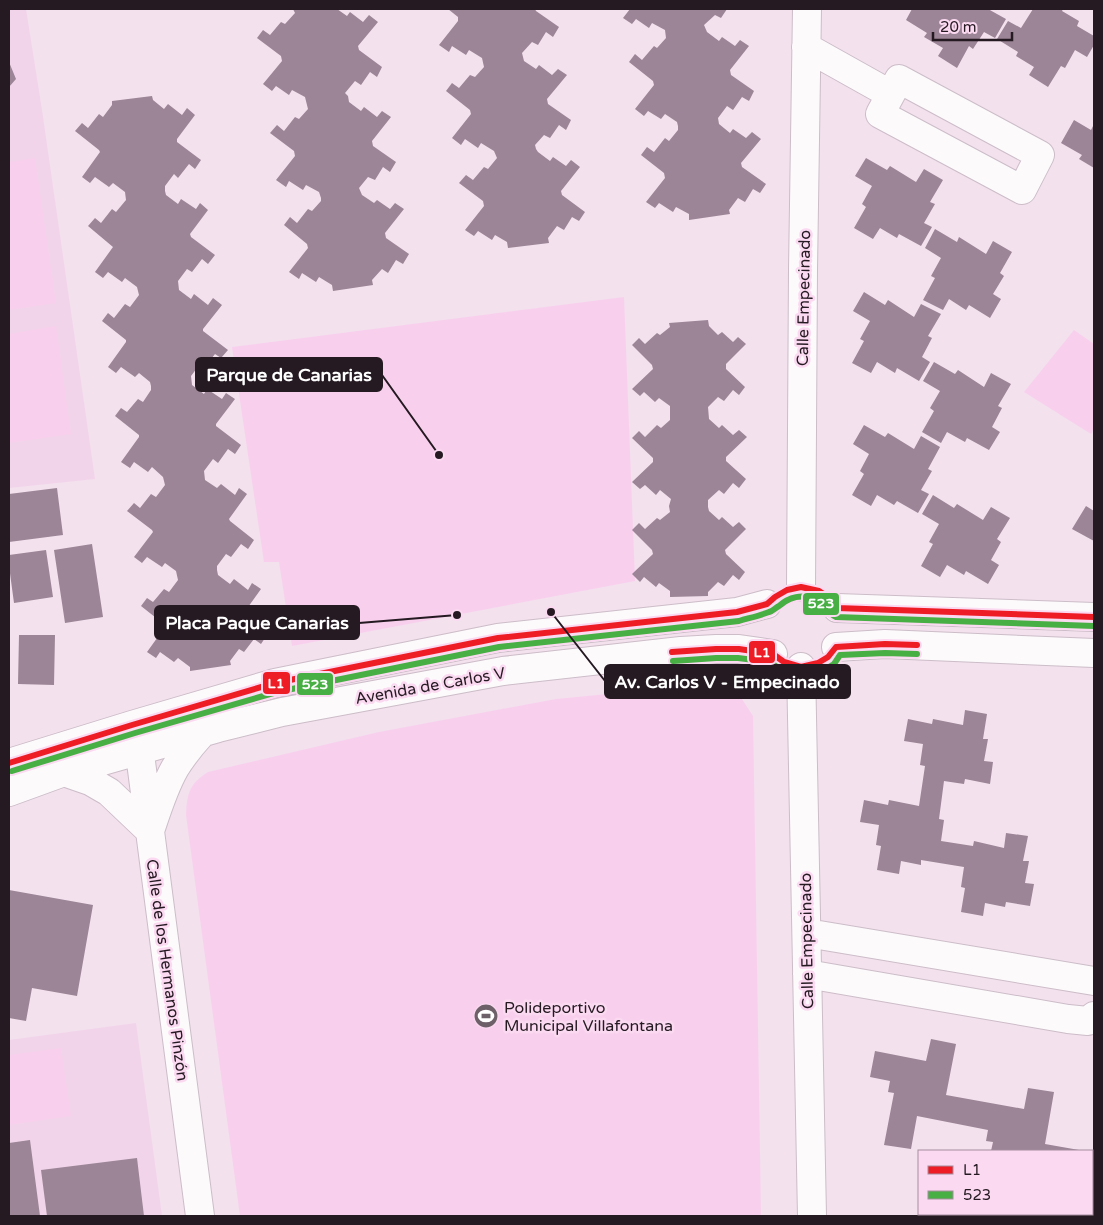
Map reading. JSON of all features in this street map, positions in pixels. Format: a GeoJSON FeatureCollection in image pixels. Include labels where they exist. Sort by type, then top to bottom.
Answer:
{"type":"FeatureCollection","features":[{"type":"Feature","properties":{"kind":"street","name":"Calle Empecinado"},"geometry":{"type":"LineString","coordinates":[[801,587],[807,9]]}},
{"type":"Feature","properties":{"kind":"street"},"geometry":{"type":"LineString","coordinates":[[806,47],[890,94]]}},
{"type":"Feature","properties":{"kind":"street"},"geometry":{"type":"LineString","coordinates":[[899,79],[1040,155],[1022,190],[880,114],[890,94],[899,79]]}},
{"type":"Feature","properties":{"kind":"street"},"geometry":{"type":"LineString","coordinates":[[801,587],[818,590],[828,597],[837,608],[842,628],[836,648],[828,657],[818,663],[801,666],[784,662],[773,654],[764,639],[762,622],[767,604],[787,590],[801,587]]}},
{"type":"Feature","properties":{"kind":"street","name":"Avenida de Carlos V"},"geometry":{"type":"LineString","coordinates":[[9,763],[275,683],[498,638],[737,612],[767,604]]}},
{"type":"Feature","properties":{"kind":"street"},"geometry":{"type":"LineString","coordinates":[[837,608],[1094,617]]}},
{"type":"Feature","properties":{"kind":"street"},"geometry":{"type":"LineString","coordinates":[[836,648],[885,644],[1094,653]]}},
{"type":"Feature","properties":{"kind":"street","name":"Avenida de Carlos V"},"geometry":{"type":"LineString","coordinates":[[9,792],[64,772],[282,712],[503,670],[681,651],[739,649],[773,654]]}},
{"type":"Feature","properties":{"kind":"street","name":"Calle Empecinado"},"geometry":{"type":"LineString","coordinates":[[801,666],[812,1216]]}},
{"type":"Feature","properties":{"kind":"street","name":"Calle de los Hermanos Pinzón"},"geometry":{"type":"LineString","coordinates":[[132,725],[141,762],[200,1216]]}},
{"type":"Feature","properties":{"kind":"street"},"geometry":{"type":"LineString","coordinates":[[64,772],[90,781],[108,792],[150,831],[174,769],[202,733]]}},
{"type":"Feature","properties":{"kind":"street"},"geometry":{"type":"LineString","coordinates":[[806,933],[1094,981]]}},
{"type":"Feature","properties":{"kind":"street"},"geometry":{"type":"LineString","coordinates":[[807,974],[1068,1019],[1088,1021],[1094,1016]]}},
{"type":"Feature","properties":{"kind":"shaded area"},"geometry":{"type":"Polygon","coordinates":[[[9,9],[26,9],[95,479],[9,488],[9,9]]]}},
{"type":"Feature","properties":{"kind":"shaded area"},"geometry":{"type":"Polygon","coordinates":[[[35,158],[56,303],[9,310],[9,162],[35,158]]]}},
{"type":"Feature","properties":{"kind":"shaded area"},"geometry":{"type":"Polygon","coordinates":[[[624,297],[635,581],[292,646],[279,562],[264,562],[232,347],[624,297]]]}},
{"type":"Feature","properties":{"kind":"shaded area"},"geometry":{"type":"Polygon","coordinates":[[[56,326],[71,434],[9,443],[9,334],[56,326]]]}},
{"type":"Feature","properties":{"kind":"shaded area"},"geometry":{"type":"Polygon","coordinates":[[[1074,330],[1094,344],[1094,429],[1091,434],[1024,392],[1074,330]]]}},
{"type":"Feature","properties":{"kind":"shaded area","name":"Polideportivo Municipal Villafontana"},"geometry":{"type":"Polygon","coordinates":[[[721,683],[738,693],[753,716],[761,1216],[240,1216],[186,815],[188,795],[193,785],[208,772],[379,732],[556,699],[721,683]]]}},
{"type":"Feature","properties":{"kind":"shaded area"},"geometry":{"type":"Polygon","coordinates":[[[136,1023],[162,1216],[9,1216],[9,1040],[136,1023]]]}},
{"type":"Feature","properties":{"kind":"shaded area"},"geometry":{"type":"Polygon","coordinates":[[[61,1048],[71,1116],[9,1125],[9,1055],[61,1048]]]}},
{"type":"Feature","properties":{"kind":"building"},"geometry":{"type":"Polygon","coordinates":[[[293,9],[337,9],[347,16],[350,12],[363,22],[369,15],[378,22],[358,46],[359,50],[382,67],[377,77],[370,72],[361,85],[355,81],[345,93],[348,96],[349,102],[361,111],[364,107],[377,117],[382,111],[391,117],[372,141],[373,146],[396,162],[390,172],[383,167],[375,180],[368,177],[359,188],[362,195],[374,203],[377,200],[390,209],[395,203],[404,209],[385,233],[386,238],[409,254],[403,264],[396,260],[388,273],[382,269],[372,280],[373,285],[333,291],[332,285],[319,277],[316,282],[302,273],[299,279],[289,272],[308,248],[307,244],[284,225],[290,217],[297,223],[308,209],[312,211],[321,201],[321,198],[319,192],[306,185],[303,190],[289,181],[286,187],[276,180],[295,156],[294,151],[270,133],[277,125],[284,131],[295,117],[299,119],[308,109],[305,97],[292,90],[289,95],[276,86],[272,91],[263,84],[282,61],[281,56],[257,38],[263,30],[270,35],[281,22],[285,24],[295,13],[293,9]]]}},
{"type":"Feature","properties":{"kind":"building"},"geometry":{"type":"Polygon","coordinates":[[[448,9],[535,9],[559,27],[553,37],[546,32],[538,45],[532,42],[522,53],[524,61],[536,69],[539,65],[552,75],[558,69],[567,75],[547,99],[548,104],[571,120],[566,130],[559,125],[550,138],[544,135],[535,145],[538,152],[550,161],[553,157],[566,166],[571,160],[580,167],[561,191],[562,195],[585,212],[579,221],[572,217],[564,230],[557,226],[548,238],[549,243],[508,248],[507,242],[495,235],[492,240],[478,231],[474,236],[465,230],[484,206],[483,201],[459,183],[466,175],[473,180],[484,167],[488,169],[497,158],[494,151],[481,143],[478,148],[465,139],[461,145],[452,138],[471,114],[470,110],[446,91],[452,83],[459,88],[470,75],[475,77],[484,67],[482,58],[469,50],[466,55],[452,46],[449,52],[439,45],[458,21],[458,17],[448,9]]]}},
{"type":"Feature","properties":{"kind":"building"},"geometry":{"type":"Polygon","coordinates":[[[630,9],[727,9],[721,18],[715,15],[704,25],[707,32],[719,41],[722,37],[735,46],[740,40],[749,46],[730,70],[731,75],[754,91],[749,101],[742,97],[733,110],[727,106],[718,118],[719,124],[730,133],[733,129],[746,138],[752,132],[761,139],[741,163],[742,167],[766,184],[760,193],[753,189],[745,202],[738,198],[729,210],[730,214],[689,220],[689,214],[676,207],[673,212],[659,203],[655,208],[646,202],[665,178],[664,173],[641,155],[647,147],[654,152],[665,138],[669,141],[678,130],[678,126],[677,122],[665,114],[661,119],[648,111],[644,116],[635,109],[654,85],[653,81],[629,62],[635,54],[642,60],[654,46],[657,48],[666,38],[665,30],[652,23],[649,28],[636,19],[632,24],[623,18],[630,9]]]}},
{"type":"Feature","properties":{"kind":"building"},"geometry":{"type":"Polygon","coordinates":[[[912,9],[988,9],[1006,19],[995,38],[984,32],[973,49],[969,46],[957,68],[938,56],[943,48],[924,37],[927,33],[906,20],[912,9]]]}},
{"type":"Feature","properties":{"kind":"building"},"geometry":{"type":"Polygon","coordinates":[[[1033,9],[1063,9],[1062,11],[1079,21],[1077,26],[1094,36],[1094,45],[1087,57],[1075,50],[1065,68],[1061,66],[1048,87],[1029,75],[1034,67],[1016,56],[1018,52],[997,39],[1008,21],[1021,28],[1033,9]]]}},
{"type":"Feature","properties":{"kind":"building"},"geometry":{"type":"Polygon","coordinates":[[[9,62],[16,79],[9,87],[9,62]]]}},
{"type":"Feature","properties":{"kind":"building"},"geometry":{"type":"Polygon","coordinates":[[[152,96],[153,100],[164,109],[168,104],[182,115],[187,108],[195,115],[177,139],[177,142],[201,160],[195,169],[189,164],[178,178],[174,174],[165,186],[165,191],[166,195],[178,204],[181,199],[196,209],[200,203],[208,210],[190,234],[191,237],[215,255],[208,264],[202,259],[192,272],[187,269],[178,281],[179,290],[191,299],[194,294],[208,305],[213,298],[222,305],[203,331],[228,350],[221,358],[215,354],[204,368],[200,364],[191,376],[192,385],[204,394],[207,389],[222,399],[226,393],[235,399],[216,426],[241,445],[235,454],[228,449],[218,463],[213,459],[204,471],[205,480],[217,488],[221,484],[235,495],[239,488],[247,494],[229,519],[254,540],[248,549],[241,544],[231,557],[226,554],[217,566],[217,570],[218,575],[230,584],[234,579],[248,590],[252,583],[261,589],[243,616],[267,635],[261,644],[254,639],[244,652],[239,649],[230,661],[231,665],[190,671],[190,667],[178,658],[174,662],[160,652],[156,658],[147,652],[165,625],[141,606],[147,598],[153,602],[164,589],[169,592],[178,580],[176,571],[165,563],[162,567],[147,557],[142,563],[134,557],[153,532],[127,511],[134,503],[140,508],[151,494],[156,497],[165,485],[163,477],[152,467],[148,472],[134,462],[130,468],[121,462],[139,435],[115,416],[121,408],[127,412],[138,399],[143,402],[151,390],[151,386],[150,382],[139,373],[135,377],[121,367],[116,373],[108,367],[126,340],[102,321],[108,313],[114,318],[125,304],[130,307],[139,295],[137,287],[125,278],[122,282],[108,272],[103,278],[95,272],[113,247],[88,226],[95,218],[101,223],[112,209],[116,212],[126,200],[125,192],[113,183],[109,187],[95,177],[90,183],[82,177],[100,152],[75,131],[82,123],[88,128],[99,114],[103,117],[112,105],[112,101],[152,96]]]}},
{"type":"Feature","properties":{"kind":"building"},"geometry":{"type":"Polygon","coordinates":[[[1074,120],[1091,130],[1094,124],[1094,168],[1079,159],[1082,155],[1061,143],[1074,120]]]}},
{"type":"Feature","properties":{"kind":"building"},"geometry":{"type":"Polygon","coordinates":[[[866,158],[887,170],[890,166],[916,182],[924,169],[943,180],[930,202],[935,204],[924,223],[932,227],[921,246],[899,234],[897,238],[880,228],[873,239],[854,228],[866,207],[862,204],[872,186],[855,176],[866,158]]]}},
{"type":"Feature","properties":{"kind":"building"},"geometry":{"type":"Polygon","coordinates":[[[935,229],[957,242],[959,237],[986,254],[993,241],[1012,252],[1000,273],[1004,276],[993,294],[1001,299],[990,318],[969,305],[966,310],[949,299],[943,310],[923,300],[935,278],[931,276],[941,258],[925,248],[935,229]]]}},
{"type":"Feature","properties":{"kind":"building"},"geometry":{"type":"Polygon","coordinates":[[[864,292],[885,305],[888,300],[914,317],[921,304],[941,314],[928,336],[932,338],[922,357],[930,362],[919,381],[897,368],[895,373],[877,362],[871,373],[852,363],[864,341],[860,339],[870,321],[853,311],[864,292]]]}},
{"type":"Feature","properties":{"kind":"building"},"geometry":{"type":"Polygon","coordinates":[[[708,320],[709,326],[718,335],[722,332],[733,342],[738,337],[746,344],[726,364],[726,369],[745,387],[739,395],[733,390],[724,401],[718,397],[708,407],[709,419],[719,428],[722,425],[733,435],[739,430],[747,437],[726,457],[726,461],[746,479],[739,488],[733,483],[724,494],[719,490],[708,500],[709,511],[719,520],[722,517],[733,527],[739,522],[746,529],[725,550],[726,554],[745,572],[739,580],[733,575],[724,586],[718,582],[708,592],[708,596],[670,597],[670,591],[659,583],[656,587],[644,577],[640,582],[632,574],[653,554],[652,550],[632,530],[639,523],[645,529],[657,518],[660,520],[670,512],[671,499],[660,490],[656,495],[645,485],[640,489],[632,482],[653,462],[653,458],[632,438],[639,431],[645,437],[657,425],[661,428],[670,420],[670,406],[659,398],[655,402],[644,392],[640,396],[632,389],[653,369],[652,365],[632,345],[639,338],[645,344],[657,333],[660,335],[670,327],[669,323],[708,320]]]}},
{"type":"Feature","properties":{"kind":"building"},"geometry":{"type":"Polygon","coordinates":[[[934,362],[955,374],[958,370],[984,387],[991,373],[1011,384],[998,406],[1002,408],[992,427],[1000,432],[989,450],[967,438],[965,442],[947,432],[941,443],[922,432],[934,411],[930,408],[940,391],[923,381],[934,362]]]}},
{"type":"Feature","properties":{"kind":"building"},"geometry":{"type":"Polygon","coordinates":[[[864,425],[885,437],[888,433],[914,449],[921,436],[940,447],[928,469],[932,471],[921,490],[929,494],[918,513],[897,501],[894,505],[877,495],[871,506],[852,495],[864,474],[860,471],[869,454],[853,444],[864,425]]]}},
{"type":"Feature","properties":{"kind":"building"},"geometry":{"type":"Polygon","coordinates":[[[57,488],[63,535],[9,542],[9,494],[57,488]]]}},
{"type":"Feature","properties":{"kind":"building"},"geometry":{"type":"Polygon","coordinates":[[[933,495],[954,508],[957,504],[983,520],[991,507],[1010,518],[997,539],[1001,542],[991,560],[999,565],[988,584],[966,571],[964,575],[947,565],[940,577],[921,566],[933,544],[929,542],[939,524],[922,514],[933,495]]]}},
{"type":"Feature","properties":{"kind":"building"},"geometry":{"type":"Polygon","coordinates":[[[1086,506],[1094,511],[1094,541],[1072,529],[1086,506]]]}},
{"type":"Feature","properties":{"kind":"building"},"geometry":{"type":"Polygon","coordinates":[[[92,544],[103,617],[65,623],[54,550],[92,544]]]}},
{"type":"Feature","properties":{"kind":"building"},"geometry":{"type":"Polygon","coordinates":[[[46,550],[53,597],[14,603],[9,555],[46,550]]]}},
{"type":"Feature","properties":{"kind":"building"},"geometry":{"type":"Polygon","coordinates":[[[19,635],[55,635],[54,685],[18,684],[19,635]]]}},
{"type":"Feature","properties":{"kind":"building"},"geometry":{"type":"Polygon","coordinates":[[[965,710],[987,714],[983,739],[988,739],[984,761],[993,762],[990,784],[965,779],[964,784],[944,781],[939,819],[944,820],[941,841],[973,846],[974,841],[1004,848],[1006,833],[1028,836],[1023,861],[1029,861],[1025,883],[1034,884],[1030,906],[1006,902],[1005,907],[985,903],[983,916],[961,912],[965,888],[961,887],[964,867],[921,860],[921,865],[901,861],[899,874],[877,870],[881,846],[876,845],[879,825],[860,822],[864,800],[888,805],[889,800],[919,806],[925,766],[920,765],[923,744],[904,741],[908,719],[932,724],[933,719],[963,725],[965,710]]]}},
{"type":"Feature","properties":{"kind":"building"},"geometry":{"type":"Polygon","coordinates":[[[9,890],[93,905],[77,996],[32,988],[26,1021],[9,1018],[9,890]]]}},
{"type":"Feature","properties":{"kind":"building"},"geometry":{"type":"Polygon","coordinates":[[[931,1039],[956,1044],[946,1095],[1024,1109],[1028,1088],[1054,1092],[1045,1144],[1079,1150],[991,1150],[993,1142],[986,1141],[988,1130],[917,1116],[911,1149],[884,1145],[894,1093],[888,1092],[890,1081],[870,1077],[875,1051],[926,1061],[931,1039]]]}},
{"type":"Feature","properties":{"kind":"building"},"geometry":{"type":"Polygon","coordinates":[[[30,1140],[40,1216],[9,1216],[9,1143],[30,1140]]]}},
{"type":"Feature","properties":{"kind":"building"},"geometry":{"type":"Polygon","coordinates":[[[1094,1153],[1094,1216],[1085,1216],[1093,1215],[1094,1153]]]}},
{"type":"Feature","properties":{"kind":"building"},"geometry":{"type":"Polygon","coordinates":[[[137,1158],[144,1216],[47,1216],[41,1170],[137,1158]]]}},
{"type":"Feature","properties":{"kind":"transit line","name":"L1"},"geometry":{"type":"LineString","coordinates":[[9,763],[275,683],[498,638],[737,612],[767,604],[787,590],[801,587],[819,591],[828,597],[837,608],[1094,617]]}},
{"type":"Feature","properties":{"kind":"transit line","name":"523"},"geometry":{"type":"LineString","coordinates":[[12,771],[277,692],[499,647],[739,621],[770,612],[787,600],[796,597],[815,599],[836,617],[1094,626]]}},
{"type":"Feature","properties":{"kind":"transit line","name":"L1"},"geometry":{"type":"LineString","coordinates":[[672,652],[739,649],[773,654],[784,662],[801,667],[818,663],[828,657],[836,647],[885,644],[917,645]]}},
{"type":"Feature","properties":{"kind":"transit line","name":"523"},"geometry":{"type":"LineString","coordinates":[[673,661],[738,658],[770,662],[781,670],[801,676],[822,671],[834,664],[840,655],[917,654]]}},
{"type":"Feature","properties":{"kind":"place","name":"Parque de Canarias"},"geometry":{"type":"Point","coordinates":[439,455]}},
{"type":"Feature","properties":{"kind":"place","name":"Av. Carlos V - Empecinado"},"geometry":{"type":"Point","coordinates":[551,612]}},
{"type":"Feature","properties":{"kind":"place","name":"Placa Paque Canarias"},"geometry":{"type":"Point","coordinates":[457,615]}},
{"type":"Feature","properties":{"kind":"place","name":"Polideportivo Municipal Villafontana"},"geometry":{"type":"Point","coordinates":[486,1016]}}]}
